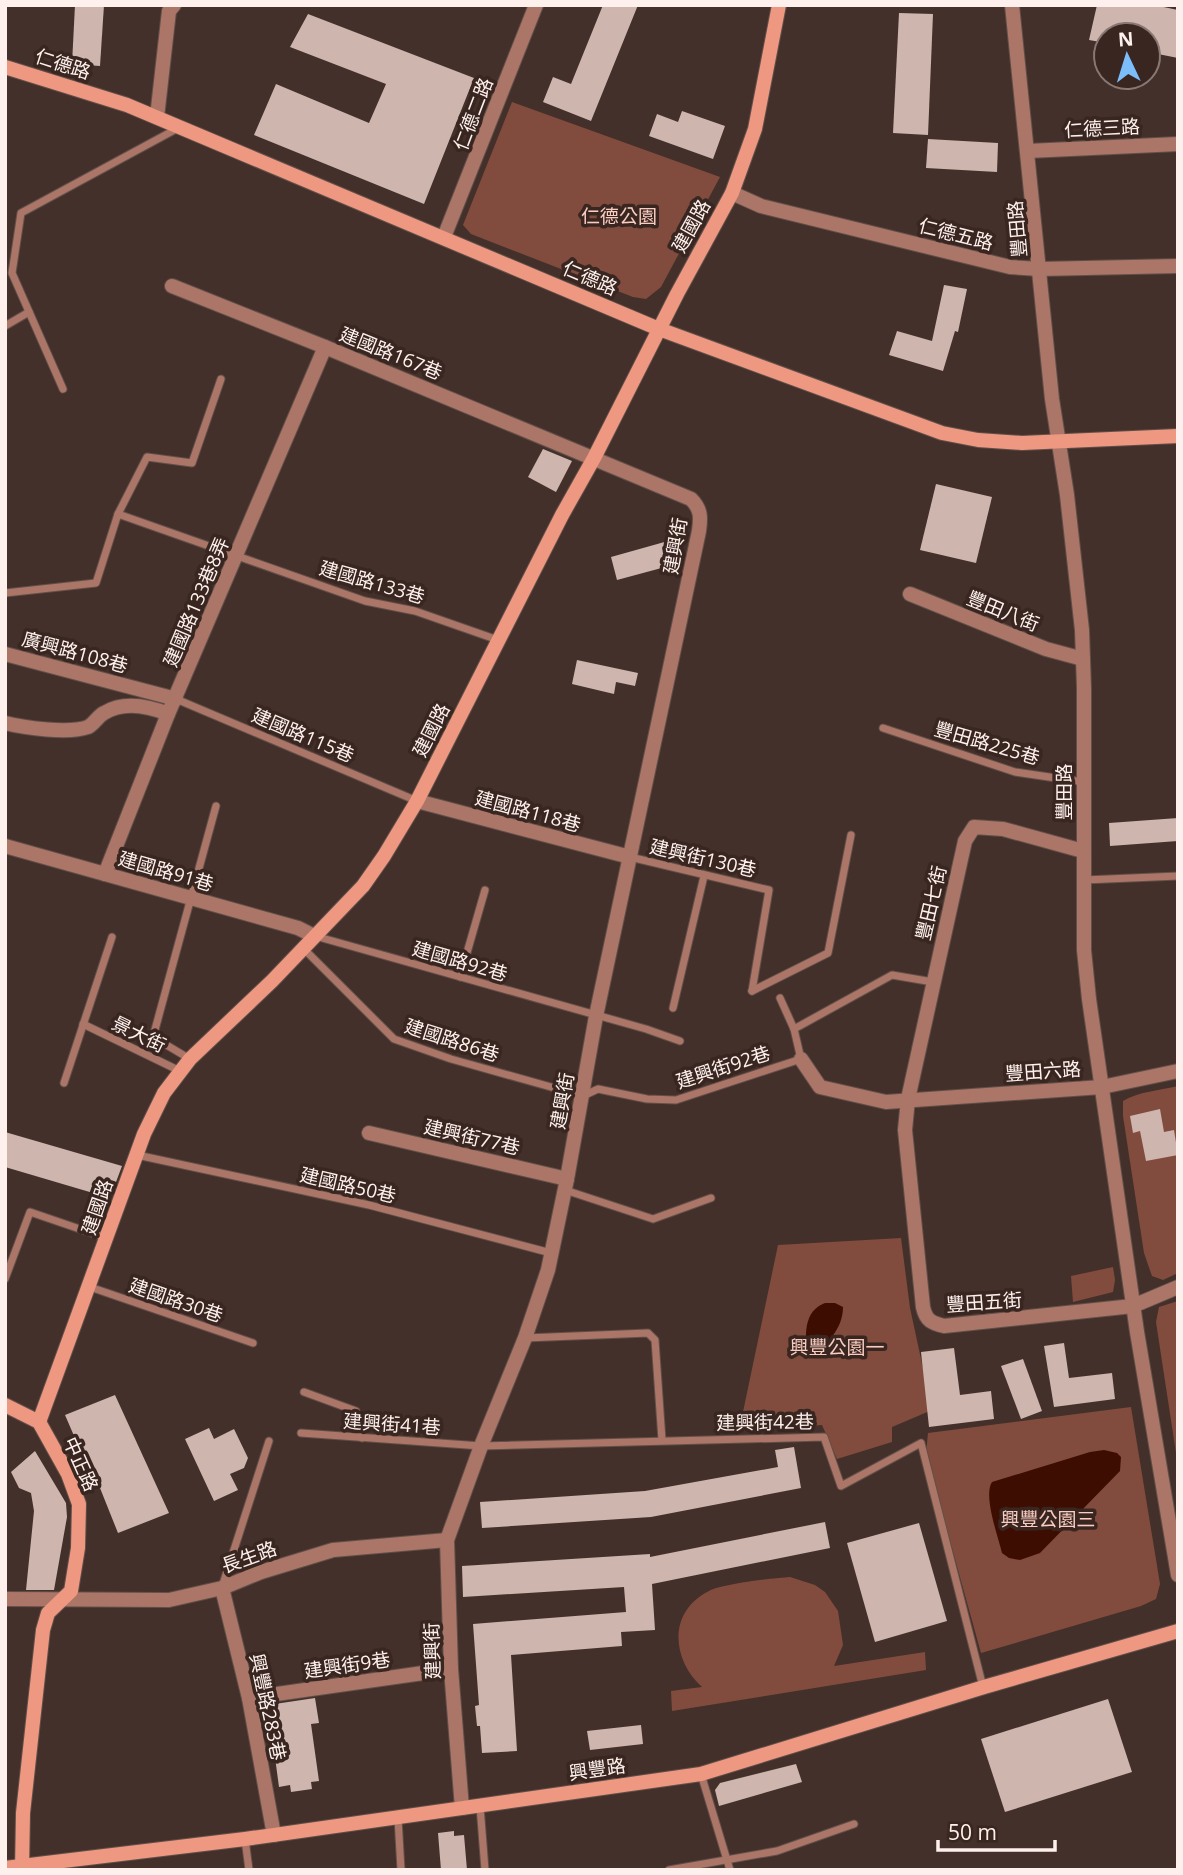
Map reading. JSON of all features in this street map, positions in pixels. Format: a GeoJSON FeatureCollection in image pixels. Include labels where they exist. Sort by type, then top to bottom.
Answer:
{"type":"FeatureCollection","features":[{"type":"Feature","properties":{"kind":"street"},"geometry":{"type":"LineString","coordinates":[[157,117],[169,11],[174,5]]}},
{"type":"Feature","properties":{"kind":"street","name":"仁德二路"},"geometry":{"type":"LineString","coordinates":[[444,237],[536,5]]}},
{"type":"Feature","properties":{"kind":"street","name":"建國路"},"geometry":{"type":"LineString","coordinates":[[39,1422],[136,1155],[163,1093],[190,1059],[363,886],[416,801],[562,515],[732,193],[755,129],[779,5]]}},
{"type":"Feature","properties":{"kind":"street","name":"豐田路"},"geometry":{"type":"LineString","coordinates":[[1012,5],[1052,399],[1078,587],[1083,659],[1085,962],[1133,1306],[1178,1575]]}},
{"type":"Feature","properties":{"kind":"street","name":"仁德路"},"geometry":{"type":"LineString","coordinates":[[5,67],[157,117],[659,329],[942,433],[978,440],[1022,443],[1178,436]]}},
{"type":"Feature","properties":{"kind":"street","name":"仁德三路"},"geometry":{"type":"LineString","coordinates":[[1028,151],[1178,144]]}},
{"type":"Feature","properties":{"kind":"street","name":"仁德五路"},"geometry":{"type":"LineString","coordinates":[[732,193],[761,206],[1010,267],[1039,269],[1178,266]]}},
{"type":"Feature","properties":{"kind":"street","name":"建國路167巷"},"geometry":{"type":"LineString","coordinates":[[172,286],[594,458]]}},
{"type":"Feature","properties":{"kind":"street","name":"建國路133巷8弄"},"geometry":{"type":"LineString","coordinates":[[105,874],[168,714],[325,347]]}},
{"type":"Feature","properties":{"kind":"street","name":"建興街"},"geometry":{"type":"LineString","coordinates":[[462,1808],[451,1669],[447,1540],[481,1446],[525,1338],[551,1253],[583,1096],[596,1016],[701,513],[699,506],[691,499],[594,458]]}},
{"type":"Feature","properties":{"kind":"street","name":"豐田八街"},"geometry":{"type":"LineString","coordinates":[[910,594],[1046,649],[1083,659]]}},
{"type":"Feature","properties":{"kind":"street","name":"廣興路108巷"},"geometry":{"type":"LineString","coordinates":[[5,653],[176,699]]}},
{"type":"Feature","properties":{"kind":"street"},"geometry":{"type":"LineString","coordinates":[[5,723],[38,729],[88,727],[104,713],[121,706],[141,706],[168,714]]}},
{"type":"Feature","properties":{"kind":"street","name":"建國路118巷"},"geometry":{"type":"LineString","coordinates":[[416,801],[630,857]]}},
{"type":"Feature","properties":{"kind":"street","name":"豐田七街"},"geometry":{"type":"LineString","coordinates":[[908,1099],[965,841],[974,827],[1003,830],[1083,851]]}},
{"type":"Feature","properties":{"kind":"street","name":"建國路91巷"},"geometry":{"type":"LineString","coordinates":[[5,846],[298,929],[314,936]]}},
{"type":"Feature","properties":{"kind":"street","name":"豐田六路"},"geometry":{"type":"LineString","coordinates":[[801,1059],[820,1087],[886,1102],[1102,1087],[1178,1071]]}},
{"type":"Feature","properties":{"kind":"street","name":"豐田五街"},"geometry":{"type":"LineString","coordinates":[[908,1099],[905,1130],[913,1212],[923,1307],[931,1323],[944,1326],[1133,1306],[1178,1287]]}},
{"type":"Feature","properties":{"kind":"street","name":"建興街77巷"},"geometry":{"type":"LineString","coordinates":[[369,1133],[566,1184]]}},
{"type":"Feature","properties":{"kind":"street"},"geometry":{"type":"LineString","coordinates":[[5,1405],[39,1422]]}},
{"type":"Feature","properties":{"kind":"street","name":"中正路"},"geometry":{"type":"LineString","coordinates":[[22,1868],[23,1813],[43,1630],[48,1613],[71,1591],[78,1548],[79,1504],[68,1474],[39,1422]]}},
{"type":"Feature","properties":{"kind":"street","name":"長生路"},"geometry":{"type":"LineString","coordinates":[[5,1599],[169,1600],[222,1588],[261,1572],[333,1550],[447,1540]]}},
{"type":"Feature","properties":{"kind":"street","name":"興豐路283巷"},"geometry":{"type":"LineString","coordinates":[[222,1588],[249,1698],[274,1835]]}},
{"type":"Feature","properties":{"kind":"street","name":"興豐路"},"geometry":{"type":"LineString","coordinates":[[5,1868],[245,1839],[701,1774],[1178,1631]]}},
{"type":"Feature","properties":{"kind":"street","name":"建興街9巷"},"geometry":{"type":"LineString","coordinates":[[249,1698],[451,1669]]}},
{"type":"Feature","properties":{"kind":"lane"},"geometry":{"type":"LineString","coordinates":[[63,389],[12,274],[21,213],[180,127]]}},
{"type":"Feature","properties":{"kind":"lane"},"geometry":{"type":"LineString","coordinates":[[5,326],[29,312]]}},
{"type":"Feature","properties":{"kind":"lane"},"geometry":{"type":"LineString","coordinates":[[5,593],[96,583],[118,514],[147,457],[192,463],[221,379]]}},
{"type":"Feature","properties":{"kind":"lane","name":"建國路133巷"},"geometry":{"type":"LineString","coordinates":[[118,514],[365,601],[415,611],[498,640]]}},
{"type":"Feature","properties":{"kind":"lane","name":"建國路115巷"},"geometry":{"type":"LineString","coordinates":[[176,699],[416,801]]}},
{"type":"Feature","properties":{"kind":"lane","name":"豐田路225巷"},"geometry":{"type":"LineString","coordinates":[[883,728],[1015,772],[1083,782]]}},
{"type":"Feature","properties":{"kind":"lane"},"geometry":{"type":"LineString","coordinates":[[190,1059],[153,1037],[216,806]]}},
{"type":"Feature","properties":{"kind":"lane","name":"建興街130巷"},"geometry":{"type":"LineString","coordinates":[[630,857],[769,890],[752,991],[828,953],[851,835]]}},
{"type":"Feature","properties":{"kind":"lane"},"geometry":{"type":"LineString","coordinates":[[673,1008],[704,876]]}},
{"type":"Feature","properties":{"kind":"lane"},"geometry":{"type":"LineString","coordinates":[[1083,880],[1178,876]]}},
{"type":"Feature","properties":{"kind":"lane"},"geometry":{"type":"LineString","coordinates":[[460,977],[485,890]]}},
{"type":"Feature","properties":{"kind":"lane","name":"建國路92巷"},"geometry":{"type":"LineString","coordinates":[[314,936],[680,1041]]}},
{"type":"Feature","properties":{"kind":"lane","name":"景大街"},"geometry":{"type":"LineString","coordinates":[[64,1083],[112,937]]}},
{"type":"Feature","properties":{"kind":"lane","name":"建國路86巷"},"geometry":{"type":"LineString","coordinates":[[303,948],[394,1039],[451,1059],[583,1096]]}},
{"type":"Feature","properties":{"kind":"lane"},"geometry":{"type":"LineString","coordinates":[[794,1029],[892,975],[933,982]]}},
{"type":"Feature","properties":{"kind":"lane","name":"建興街92巷"},"geometry":{"type":"LineString","coordinates":[[583,1096],[598,1089],[647,1099],[676,1100],[801,1059],[794,1029],[780,998]]}},
{"type":"Feature","properties":{"kind":"lane","name":"景大街"},"geometry":{"type":"LineString","coordinates":[[83,1024],[180,1071]]}},
{"type":"Feature","properties":{"kind":"lane","name":"建國路50巷"},"geometry":{"type":"LineString","coordinates":[[136,1155],[369,1205],[551,1253]]}},
{"type":"Feature","properties":{"kind":"lane"},"geometry":{"type":"LineString","coordinates":[[566,1184],[653,1219],[711,1198]]}},
{"type":"Feature","properties":{"kind":"lane"},"geometry":{"type":"LineString","coordinates":[[5,1279],[30,1212],[106,1238]]}},
{"type":"Feature","properties":{"kind":"lane","name":"建國路30巷"},"geometry":{"type":"LineString","coordinates":[[90,1287],[253,1343]]}},
{"type":"Feature","properties":{"kind":"lane"},"geometry":{"type":"LineString","coordinates":[[525,1338],[648,1334],[655,1340],[662,1440]]}},
{"type":"Feature","properties":{"kind":"lane"},"geometry":{"type":"LineString","coordinates":[[304,1392],[356,1411],[362,1438]]}},
{"type":"Feature","properties":{"kind":"lane","name":"建興街41巷"},"geometry":{"type":"LineString","coordinates":[[301,1433],[481,1446]]}},
{"type":"Feature","properties":{"kind":"lane","name":"建興街42巷"},"geometry":{"type":"LineString","coordinates":[[481,1446],[824,1437],[841,1486],[921,1443],[984,1687]]}},
{"type":"Feature","properties":{"kind":"lane"},"geometry":{"type":"LineString","coordinates":[[222,1588],[269,1441]]}},
{"type":"Feature","properties":{"kind":"lane"},"geometry":{"type":"LineString","coordinates":[[701,1774],[729,1865]]}},
{"type":"Feature","properties":{"kind":"lane"},"geometry":{"type":"LineString","coordinates":[[480,1805],[485,1870]]}},
{"type":"Feature","properties":{"kind":"lane"},"geometry":{"type":"LineString","coordinates":[[398,1817],[401,1870]]}},
{"type":"Feature","properties":{"kind":"lane"},"geometry":{"type":"LineString","coordinates":[[669,1870],[729,1865],[854,1824]]}},
{"type":"Feature","properties":{"kind":"lane"},"geometry":{"type":"LineString","coordinates":[[245,1839],[249,1870]]}},
{"type":"Feature","properties":{"kind":"green space","name":"仁德公園"},"geometry":{"type":"Polygon","coordinates":[[[512,102],[720,177],[661,287],[646,299],[633,297],[471,234],[463,225],[512,102]]]}},
{"type":"Feature","properties":{"kind":"green space"},"geometry":{"type":"Polygon","coordinates":[[[1178,1086],[1178,1273],[1163,1280],[1152,1276],[1144,1253],[1123,1101],[1142,1093],[1178,1086]]]}},
{"type":"Feature","properties":{"kind":"green space","name":"興豐公園一"},"geometry":{"type":"Polygon","coordinates":[[[901,1238],[910,1308],[932,1410],[892,1427],[892,1442],[837,1459],[822,1425],[739,1431],[778,1245],[901,1238]]]}},
{"type":"Feature","properties":{"kind":"green space"},"geometry":{"type":"Polygon","coordinates":[[[1113,1267],[1113,1292],[1073,1302],[1071,1276],[1113,1267]]]}},
{"type":"Feature","properties":{"kind":"green space"},"geometry":{"type":"Polygon","coordinates":[[[1178,1301],[1178,1466],[1156,1322],[1159,1307],[1178,1301]]]}},
{"type":"Feature","properties":{"kind":"green space","name":"興豐公園三"},"geometry":{"type":"Polygon","coordinates":[[[1131,1407],[1160,1584],[1156,1599],[1141,1606],[981,1653],[926,1454],[928,1433],[1131,1407]]]}},
{"type":"Feature","properties":{"kind":"green space"},"geometry":{"type":"Polygon","coordinates":[[[790,1577],[815,1585],[825,1592],[838,1611],[843,1645],[834,1666],[925,1652],[926,1670],[672,1711],[671,1691],[702,1687],[685,1664],[678,1637],[680,1623],[695,1600],[709,1591],[725,1586],[790,1577]]]}},
{"type":"Feature","properties":{"kind":"shaded area"},"geometry":{"type":"Polygon","coordinates":[[[825,1303],[835,1303],[843,1307],[840,1323],[821,1348],[807,1356],[806,1333],[809,1318],[825,1303]]]}},
{"type":"Feature","properties":{"kind":"shaded area"},"geometry":{"type":"Polygon","coordinates":[[[1104,1450],[1117,1453],[1121,1457],[1120,1471],[1040,1553],[1020,1560],[1009,1558],[1002,1553],[990,1506],[992,1482],[1104,1450]]]}},
{"type":"Feature","properties":{"kind":"building"},"geometry":{"type":"Polygon","coordinates":[[[75,5],[104,5],[100,66],[72,64],[75,5]]]}},
{"type":"Feature","properties":{"kind":"building"},"geometry":{"type":"Polygon","coordinates":[[[603,5],[638,5],[591,121],[543,102],[553,77],[571,84],[603,5]]]}},
{"type":"Feature","properties":{"kind":"building"},"geometry":{"type":"Polygon","coordinates":[[[1097,5],[1154,5],[1178,10],[1178,58],[1162,55],[1162,21],[1093,21],[1097,5]]]}},
{"type":"Feature","properties":{"kind":"building"},"geometry":{"type":"Polygon","coordinates":[[[899,13],[933,14],[928,135],[893,133],[899,13]]]}},
{"type":"Feature","properties":{"kind":"building"},"geometry":{"type":"Polygon","coordinates":[[[308,14],[474,78],[424,204],[254,135],[276,84],[369,123],[386,84],[290,47],[308,14]]]}},
{"type":"Feature","properties":{"kind":"building"},"geometry":{"type":"Polygon","coordinates":[[[682,111],[725,126],[713,159],[649,136],[657,114],[678,122],[682,111]]]}},
{"type":"Feature","properties":{"kind":"building"},"geometry":{"type":"Polygon","coordinates":[[[928,139],[998,143],[997,172],[926,168],[928,139]]]}},
{"type":"Feature","properties":{"kind":"building"},"geometry":{"type":"Polygon","coordinates":[[[944,285],[967,289],[958,332],[955,331],[943,371],[889,355],[897,331],[932,341],[944,285]]]}},
{"type":"Feature","properties":{"kind":"building"},"geometry":{"type":"Polygon","coordinates":[[[543,449],[572,461],[556,492],[528,477],[543,449]]]}},
{"type":"Feature","properties":{"kind":"building"},"geometry":{"type":"Polygon","coordinates":[[[936,484],[992,497],[976,563],[920,550],[936,484]]]}},
{"type":"Feature","properties":{"kind":"building"},"geometry":{"type":"Polygon","coordinates":[[[668,541],[672,555],[666,556],[669,566],[617,580],[611,557],[668,541]]]}},
{"type":"Feature","properties":{"kind":"building"},"geometry":{"type":"Polygon","coordinates":[[[577,660],[638,673],[635,686],[616,682],[614,694],[572,684],[577,660]]]}},
{"type":"Feature","properties":{"kind":"building"},"geometry":{"type":"Polygon","coordinates":[[[1178,818],[1178,841],[1110,846],[1109,823],[1178,818]]]}},
{"type":"Feature","properties":{"kind":"building"},"geometry":{"type":"Polygon","coordinates":[[[1160,1109],[1164,1132],[1174,1130],[1178,1155],[1146,1161],[1140,1131],[1133,1133],[1130,1116],[1160,1109]]]}},
{"type":"Feature","properties":{"kind":"building"},"geometry":{"type":"Polygon","coordinates":[[[5,1132],[122,1166],[110,1198],[5,1167],[5,1132]]]}},
{"type":"Feature","properties":{"kind":"building"},"geometry":{"type":"Polygon","coordinates":[[[1064,1343],[1069,1378],[1112,1373],[1115,1399],[1054,1407],[1044,1346],[1064,1343]]]}},
{"type":"Feature","properties":{"kind":"building"},"geometry":{"type":"Polygon","coordinates":[[[954,1348],[960,1395],[991,1391],[994,1419],[929,1427],[921,1352],[954,1348]]]}},
{"type":"Feature","properties":{"kind":"building"},"geometry":{"type":"Polygon","coordinates":[[[1023,1359],[1042,1411],[1021,1419],[1001,1366],[1023,1359]]]}},
{"type":"Feature","properties":{"kind":"building"},"geometry":{"type":"Polygon","coordinates":[[[115,1395],[169,1513],[118,1533],[65,1415],[115,1395]]]}},
{"type":"Feature","properties":{"kind":"building"},"geometry":{"type":"Polygon","coordinates":[[[209,1428],[214,1439],[234,1429],[248,1458],[244,1468],[230,1474],[238,1490],[214,1501],[185,1439],[209,1428]]]}},
{"type":"Feature","properties":{"kind":"building"},"geometry":{"type":"Polygon","coordinates":[[[794,1447],[801,1488],[651,1517],[482,1528],[480,1502],[645,1491],[778,1467],[775,1450],[794,1447]]]}},
{"type":"Feature","properties":{"kind":"building"},"geometry":{"type":"Polygon","coordinates":[[[35,1451],[66,1503],[67,1517],[54,1590],[26,1590],[34,1511],[31,1493],[19,1488],[11,1472],[35,1451]]]}},
{"type":"Feature","properties":{"kind":"building"},"geometry":{"type":"Polygon","coordinates":[[[825,1522],[830,1548],[652,1584],[655,1630],[621,1632],[622,1646],[511,1655],[517,1751],[482,1753],[475,1706],[479,1705],[473,1624],[626,1612],[624,1587],[463,1597],[462,1566],[650,1554],[650,1557],[825,1522]]]}},
{"type":"Feature","properties":{"kind":"building"},"geometry":{"type":"Polygon","coordinates":[[[919,1523],[947,1621],[875,1642],[847,1543],[919,1523]]]}},
{"type":"Feature","properties":{"kind":"building"},"geometry":{"type":"Polygon","coordinates":[[[315,1698],[319,1723],[311,1724],[319,1781],[311,1782],[312,1789],[291,1792],[290,1785],[279,1787],[268,1705],[315,1698]]]}},
{"type":"Feature","properties":{"kind":"building"},"geometry":{"type":"Polygon","coordinates":[[[1108,1699],[1132,1772],[1005,1812],[981,1739],[1108,1699]]]}},
{"type":"Feature","properties":{"kind":"building"},"geometry":{"type":"Polygon","coordinates":[[[641,1725],[643,1744],[590,1750],[587,1731],[641,1725]]]}},
{"type":"Feature","properties":{"kind":"building"},"geometry":{"type":"Polygon","coordinates":[[[796,1764],[802,1782],[719,1806],[715,1790],[720,1783],[796,1764]]]}},
{"type":"Feature","properties":{"kind":"building"},"geometry":{"type":"Polygon","coordinates":[[[454,1831],[454,1836],[464,1835],[467,1870],[441,1870],[438,1833],[454,1831]]]}}]}
